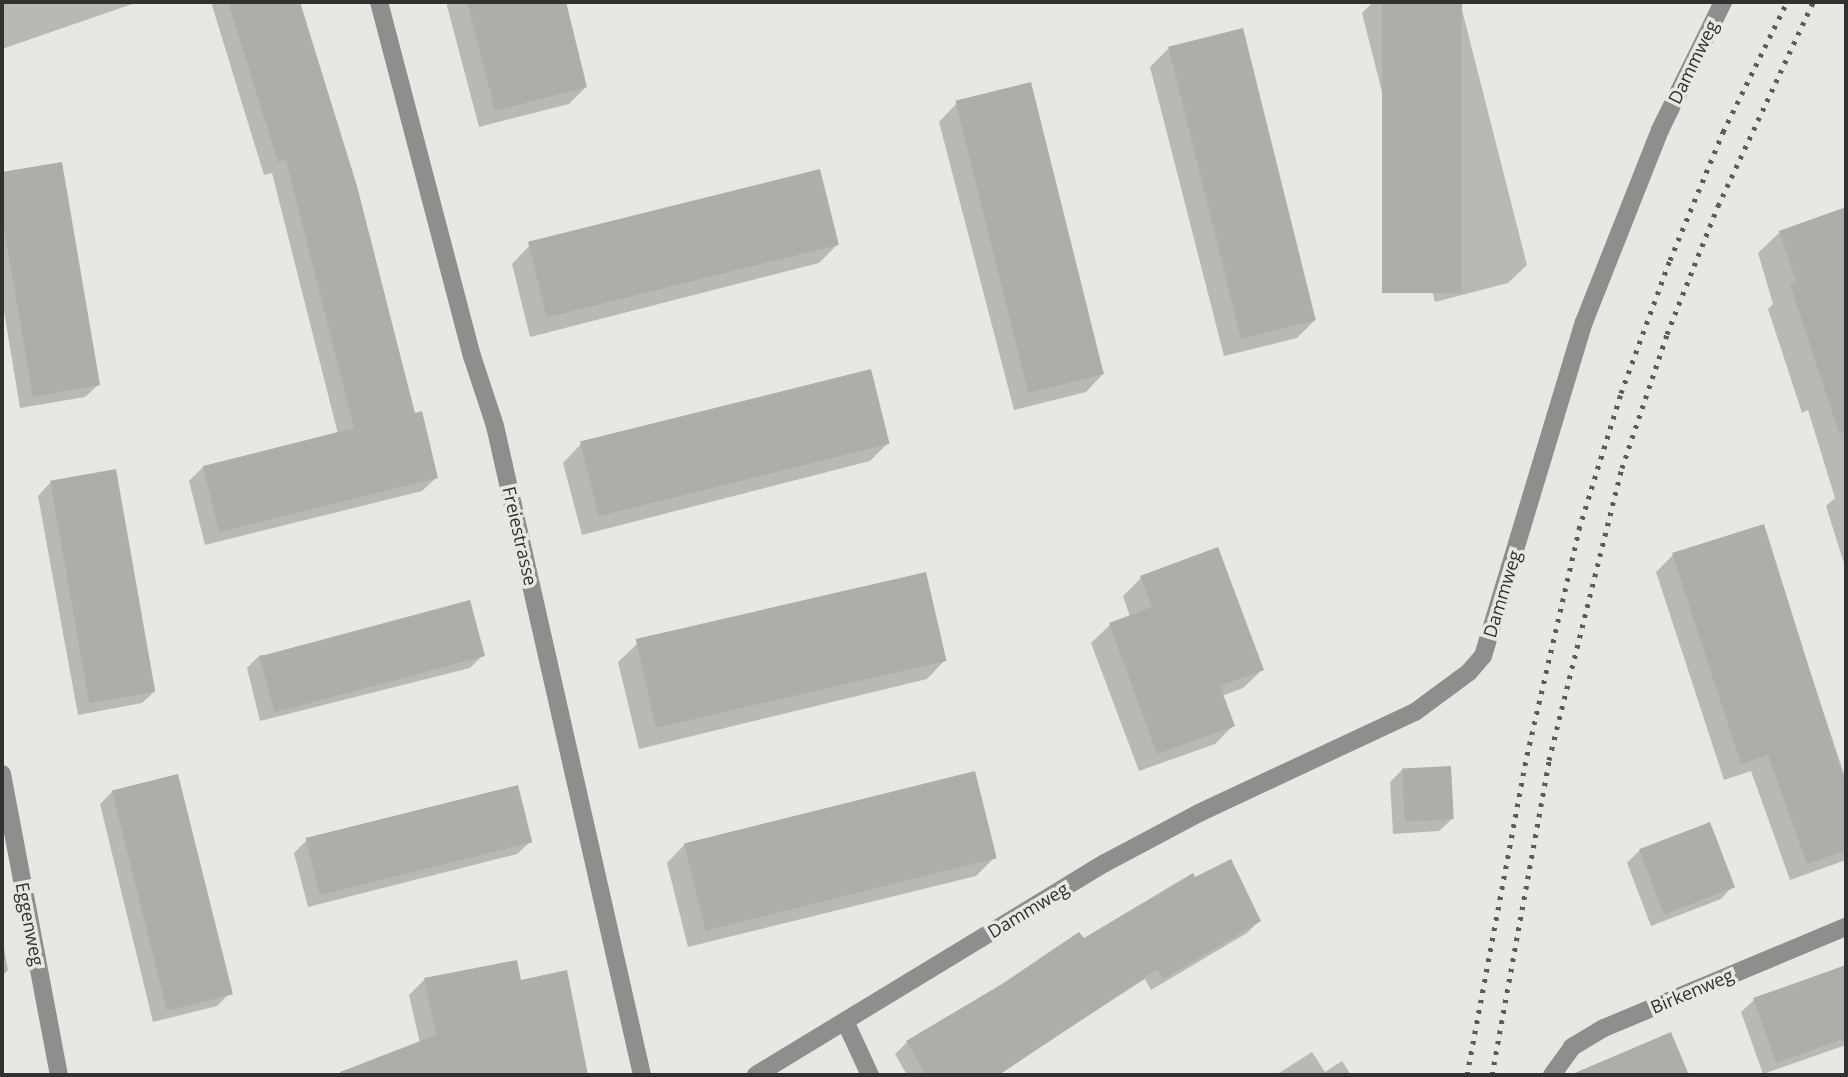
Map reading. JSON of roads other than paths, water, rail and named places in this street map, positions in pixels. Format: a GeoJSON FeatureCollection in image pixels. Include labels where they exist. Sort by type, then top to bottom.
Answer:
{"type":"FeatureCollection","features":[{"type":"Feature","properties":{"kind":"street","name":"Freiestrasse"},"geometry":{"type":"LineString","coordinates":[[379,2],[472,356],[495,426],[642,1075]]}},
{"type":"Feature","properties":{"kind":"street","name":"Dammweg"},"geometry":{"type":"LineString","coordinates":[[756,1075],[1105,863],[1199,813],[1415,712],[1476,664],[1483,656],[1584,322],[1660,130],[1723,2]]}},
{"type":"Feature","properties":{"kind":"street","name":"Eggenweg"},"geometry":{"type":"LineString","coordinates":[[2,774],[59,1075]]}},
{"type":"Feature","properties":{"kind":"street","name":"Birkenweg"},"geometry":{"type":"LineString","coordinates":[[1552,1075],[1572,1047],[1604,1028],[1846,927]]}},
{"type":"Feature","properties":{"kind":"street"},"geometry":{"type":"LineString","coordinates":[[845,1021],[870,1075]]}},
{"type":"Feature","properties":{"kind":"railway"},"geometry":{"type":"LineString","coordinates":[[1467,1075],[1527,755],[1579,529],[1621,393],[1670,260],[1723,132],[1787,2]]}},
{"type":"Feature","properties":{"kind":"railway"},"geometry":{"type":"LineString","coordinates":[[1492,1075],[1549,760],[1622,468],[1667,334],[1718,206],[1813,2]]}}]}
